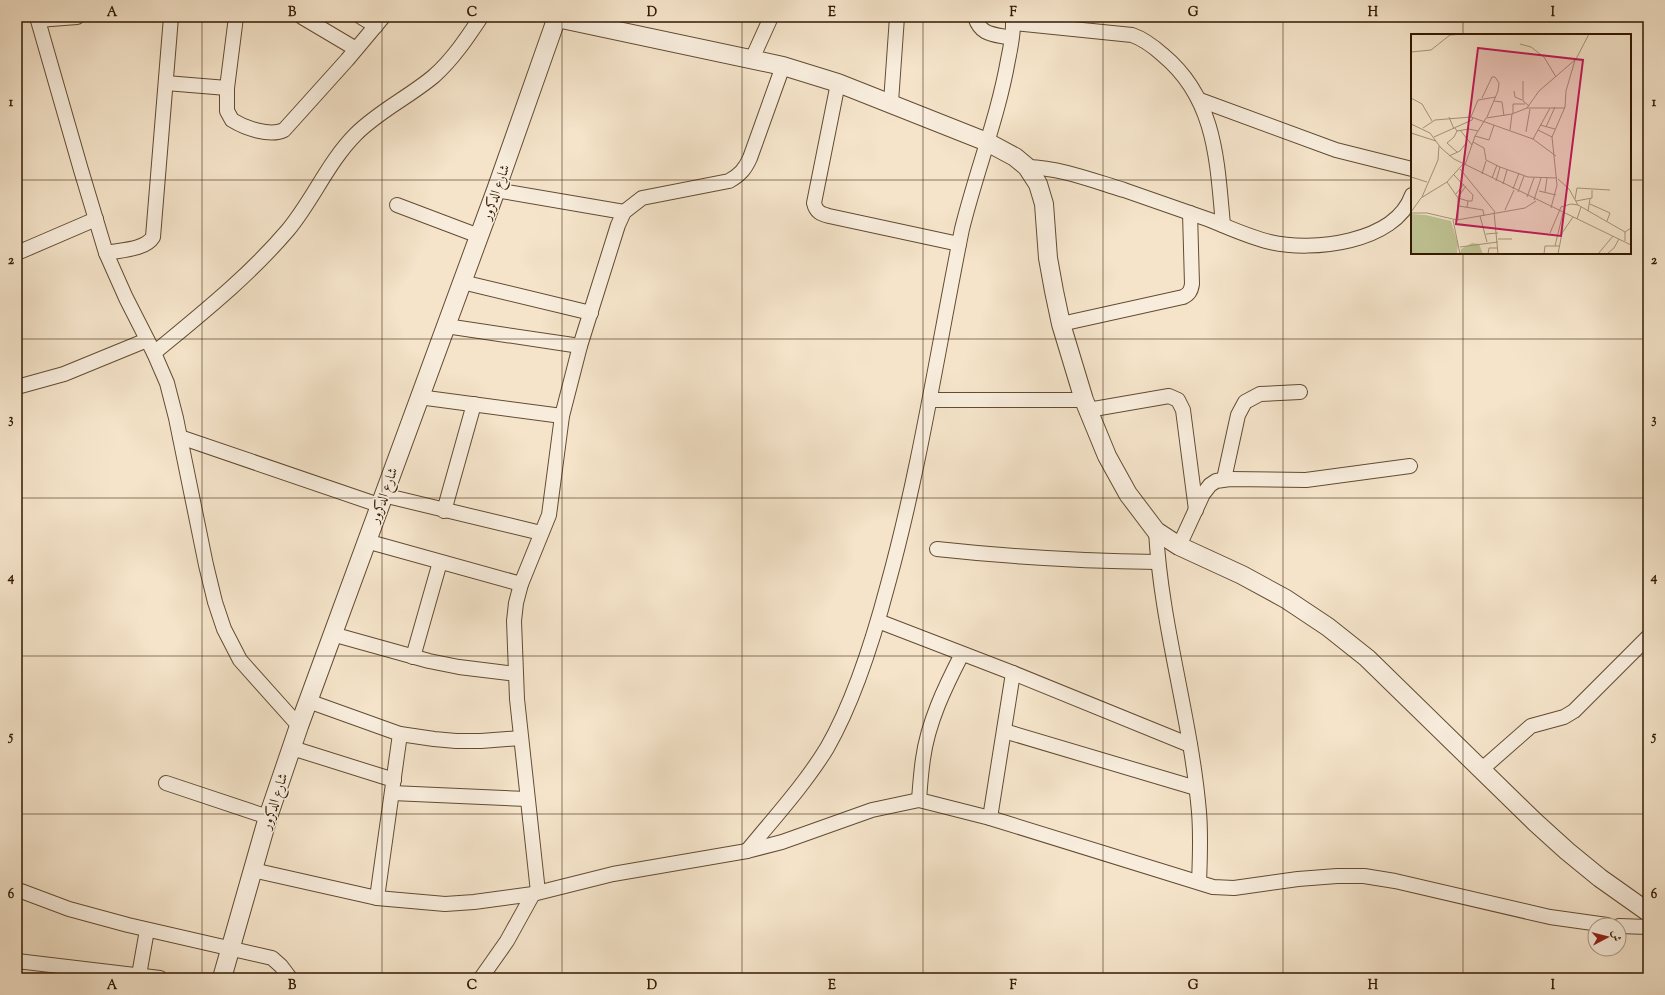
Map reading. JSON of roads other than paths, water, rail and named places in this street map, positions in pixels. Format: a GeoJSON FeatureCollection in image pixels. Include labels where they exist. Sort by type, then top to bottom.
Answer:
{"type":"FeatureCollection","features":[{"type":"Feature","properties":{"kind":"street"},"geometry":{"type":"LineString","coordinates":[[77,17],[37,18],[106,253],[167,383],[180,436],[215,602],[224,629],[240,660],[299,726]]}},
{"type":"Feature","properties":{"kind":"street"},"geometry":{"type":"LineString","coordinates":[[106,253],[143,245],[150,242],[153,237],[171,17]]}},
{"type":"Feature","properties":{"kind":"street"},"geometry":{"type":"LineString","coordinates":[[236,17],[227,88],[227,111],[232,120],[268,134],[279,133],[284,130],[379,21],[361,17]]}},
{"type":"Feature","properties":{"kind":"street"},"geometry":{"type":"LineString","coordinates":[[302,17],[356,49]]}},
{"type":"Feature","properties":{"kind":"street"},"geometry":{"type":"LineString","coordinates":[[154,353],[228,292],[265,257],[289,228],[339,155],[356,134],[433,76],[450,59],[482,17]]}},
{"type":"Feature","properties":{"kind":"street"},"geometry":{"type":"LineString","coordinates":[[752,60],[771,17]]}},
{"type":"Feature","properties":{"kind":"street"},"geometry":{"type":"LineString","coordinates":[[891,102],[897,17]]}},
{"type":"Feature","properties":{"kind":"street"},"geometry":{"type":"LineString","coordinates":[[975,17],[977,25],[981,30],[1011,38]]}},
{"type":"Feature","properties":{"kind":"street"},"geometry":{"type":"LineString","coordinates":[[557,18],[783,66],[838,82],[988,142],[1015,157],[1026,167],[1038,184],[1044,204],[1048,258],[1061,324],[1086,405],[1107,456],[1128,494],[1156,531],[1179,546],[1242,575],[1286,599],[1328,627],[1366,658],[1567,851],[1600,878],[1648,912]]}},
{"type":"Feature","properties":{"kind":"street","name":"شارع الدكرور"},"geometry":{"type":"LineString","coordinates":[[222,978],[268,817],[299,726],[496,190],[557,18]]}},
{"type":"Feature","properties":{"kind":"street"},"geometry":{"type":"LineString","coordinates":[[746,851],[790,798],[826,748],[841,721],[878,622],[905,520],[930,400],[959,244],[972,190],[988,142],[1004,84],[1013,20],[1132,35],[1141,38],[1174,64],[1182,72],[1200,100],[1211,129],[1216,154],[1223,225]]}},
{"type":"Feature","properties":{"kind":"street"},"geometry":{"type":"LineString","coordinates":[[482,978],[507,941],[535,893],[516,674],[514,621],[516,603],[521,584],[549,515],[562,416],[580,346],[618,225],[624,212],[642,198],[729,180],[740,175],[750,158],[783,66]]}},
{"type":"Feature","properties":{"kind":"street"},"geometry":{"type":"LineString","coordinates":[[838,82],[814,203],[815,209],[820,214],[959,244]]}},
{"type":"Feature","properties":{"kind":"street"},"geometry":{"type":"LineString","coordinates":[[166,83],[227,88]]}},
{"type":"Feature","properties":{"kind":"street"},"geometry":{"type":"LineString","coordinates":[[1200,100],[1336,150],[1411,169]]}},
{"type":"Feature","properties":{"kind":"street"},"geometry":{"type":"LineString","coordinates":[[1026,167],[1045,168],[1065,172],[1271,242],[1302,245],[1338,243],[1361,237],[1378,230],[1392,221],[1405,209],[1411,197]]}},
{"type":"Feature","properties":{"kind":"street"},"geometry":{"type":"LineString","coordinates":[[496,190],[624,212]]}},
{"type":"Feature","properties":{"kind":"street"},"geometry":{"type":"LineString","coordinates":[[397,205],[479,236]]}},
{"type":"Feature","properties":{"kind":"street"},"geometry":{"type":"LineString","coordinates":[[1061,324],[1183,297],[1188,294],[1192,289],[1190,214]]}},
{"type":"Feature","properties":{"kind":"street"},"geometry":{"type":"LineString","coordinates":[[17,253],[96,219]]}},
{"type":"Feature","properties":{"kind":"street"},"geometry":{"type":"LineString","coordinates":[[462,282],[591,313]]}},
{"type":"Feature","properties":{"kind":"street"},"geometry":{"type":"LineString","coordinates":[[446,326],[580,346]]}},
{"type":"Feature","properties":{"kind":"street"},"geometry":{"type":"LineString","coordinates":[[17,387],[64,374],[147,340]]}},
{"type":"Feature","properties":{"kind":"street"},"geometry":{"type":"LineString","coordinates":[[1224,479],[1238,415],[1245,402],[1260,394],[1300,392]]}},
{"type":"Feature","properties":{"kind":"street"},"geometry":{"type":"LineString","coordinates":[[930,400],[1086,405],[1169,396],[1178,400],[1183,410],[1196,510]]}},
{"type":"Feature","properties":{"kind":"street"},"geometry":{"type":"LineString","coordinates":[[419,397],[562,416]]}},
{"type":"Feature","properties":{"kind":"street"},"geometry":{"type":"LineString","coordinates":[[444,511],[474,404]]}},
{"type":"Feature","properties":{"kind":"street"},"geometry":{"type":"LineString","coordinates":[[180,436],[381,500],[444,511],[541,533]]}},
{"type":"Feature","properties":{"kind":"street"},"geometry":{"type":"LineString","coordinates":[[1179,546],[1210,485],[1224,479],[1306,480],[1410,466]]}},
{"type":"Feature","properties":{"kind":"street"},"geometry":{"type":"LineString","coordinates":[[1156,531],[1157,562],[1190,745],[1199,812],[1199,882]]}},
{"type":"Feature","properties":{"kind":"street"},"geometry":{"type":"LineString","coordinates":[[366,541],[521,584]]}},
{"type":"Feature","properties":{"kind":"street"},"geometry":{"type":"LineString","coordinates":[[937,549],[1040,558],[1157,562]]}},
{"type":"Feature","properties":{"kind":"street"},"geometry":{"type":"LineString","coordinates":[[413,657],[440,562]]}},
{"type":"Feature","properties":{"kind":"street"},"geometry":{"type":"LineString","coordinates":[[878,622],[1013,673],[1190,745]]}},
{"type":"Feature","properties":{"kind":"street"},"geometry":{"type":"LineString","coordinates":[[332,634],[413,657],[459,667],[516,674]]}},
{"type":"Feature","properties":{"kind":"street"},"geometry":{"type":"LineString","coordinates":[[1482,770],[1531,726],[1564,717],[1574,711],[1648,637]]}},
{"type":"Feature","properties":{"kind":"street"},"geometry":{"type":"LineString","coordinates":[[919,800],[923,758],[935,713],[944,690],[962,654]]}},
{"type":"Feature","properties":{"kind":"street"},"geometry":{"type":"LineString","coordinates":[[990,818],[1013,673]]}},
{"type":"Feature","properties":{"kind":"street"},"geometry":{"type":"LineString","coordinates":[[308,701],[400,734],[434,740],[481,741],[521,738]]}},
{"type":"Feature","properties":{"kind":"street"},"geometry":{"type":"LineString","coordinates":[[1004,731],[1196,788]]}},
{"type":"Feature","properties":{"kind":"street"},"geometry":{"type":"LineString","coordinates":[[377,898],[400,734]]}},
{"type":"Feature","properties":{"kind":"street"},"geometry":{"type":"LineString","coordinates":[[292,748],[393,786],[527,799]]}},
{"type":"Feature","properties":{"kind":"street"},"geometry":{"type":"LineString","coordinates":[[166,783],[268,817]]}},
{"type":"Feature","properties":{"kind":"street"},"geometry":{"type":"LineString","coordinates":[[253,870],[377,898],[445,904],[474,902],[535,893],[613,874],[746,851],[782,842],[872,810],[919,800],[990,818],[1213,887],[1234,888],[1298,879],[1337,876],[1364,876],[1395,881],[1550,917],[1587,922]]}},
{"type":"Feature","properties":{"kind":"street"},"geometry":{"type":"LineString","coordinates":[[21,891],[69,909],[147,930],[272,958],[281,966],[290,978]]}},
{"type":"Feature","properties":{"kind":"street"},"geometry":{"type":"LineString","coordinates":[[1627,926],[1648,927]]}},
{"type":"Feature","properties":{"kind":"street"},"geometry":{"type":"LineString","coordinates":[[139,975],[147,930]]}},
{"type":"Feature","properties":{"kind":"street"},"geometry":{"type":"LineString","coordinates":[[17,962],[160,978]]}}]}
